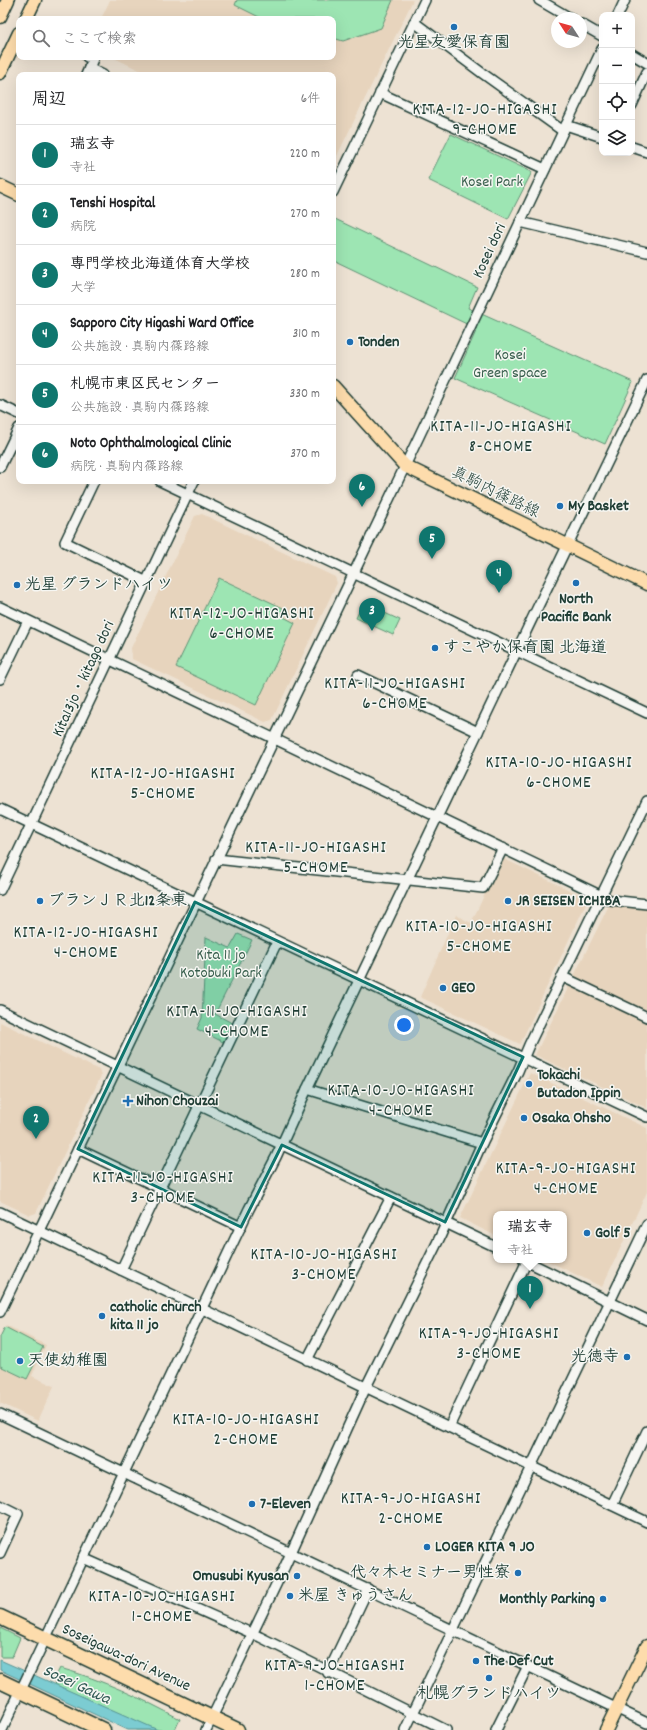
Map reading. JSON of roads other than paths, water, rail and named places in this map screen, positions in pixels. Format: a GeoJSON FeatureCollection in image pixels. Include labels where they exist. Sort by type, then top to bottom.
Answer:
{"type":"FeatureCollection","features":[{"type":"Feature","properties":{"kind":"highway","name":"Soseigawa-dori Avenue"},"geometry":{"type":"LineString","coordinates":[[0,1617],[46,1639],[209,1724],[237,1730]]}},
{"type":"Feature","properties":{"kind":"highway"},"geometry":{"type":"LineString","coordinates":[[0,1681],[23,1687],[103,1730]]}},
{"type":"Feature","properties":{"kind":"main road"},"geometry":{"type":"LineString","coordinates":[[0,17],[8,0]]}},
{"type":"Feature","properties":{"kind":"main road"},"geometry":{"type":"LineString","coordinates":[[27,16],[35,0]]}},
{"type":"Feature","properties":{"kind":"main road"},"geometry":{"type":"LineString","coordinates":[[0,73],[16,40]]}},
{"type":"Feature","properties":{"kind":"main road"},"geometry":{"type":"LineString","coordinates":[[0,186],[16,194]]}},
{"type":"Feature","properties":{"kind":"main road","name":"真駒内篠路線"},"geometry":{"type":"LineString","coordinates":[[336,389],[405,466],[647,584]]}},
{"type":"Feature","properties":{"kind":"main road"},"geometry":{"type":"LineString","coordinates":[[606,1730],[647,1646]]}},
{"type":"Feature","properties":{"kind":"street"},"geometry":{"type":"LineString","coordinates":[[336,186],[425,0]]}},
{"type":"Feature","properties":{"kind":"street"},"geometry":{"type":"LineString","coordinates":[[539,0],[560,12]]}},
{"type":"Feature","properties":{"kind":"street"},"geometry":{"type":"LineString","coordinates":[[619,12],[625,0]]}},
{"type":"Feature","properties":{"kind":"street"},"geometry":{"type":"LineString","coordinates":[[414,22],[482,74],[565,128],[599,136]]}},
{"type":"Feature","properties":{"kind":"street"},"geometry":{"type":"LineString","coordinates":[[587,27],[599,34]]}},
{"type":"Feature","properties":{"kind":"street","name":"Kosei dori"},"geometry":{"type":"LineString","coordinates":[[0,1312],[405,466],[599,55]]}},
{"type":"Feature","properties":{"kind":"street"},"geometry":{"type":"LineString","coordinates":[[635,56],[647,63]]}},
{"type":"Feature","properties":{"kind":"street"},"geometry":{"type":"LineString","coordinates":[[87,72],[93,60]]}},
{"type":"Feature","properties":{"kind":"street"},"geometry":{"type":"LineString","coordinates":[[635,98],[647,72]]}},
{"type":"Feature","properties":{"kind":"street"},"geometry":{"type":"LineString","coordinates":[[380,93],[545,169]]}},
{"type":"Feature","properties":{"kind":"street"},"geometry":{"type":"LineString","coordinates":[[635,148],[647,152]]}},
{"type":"Feature","properties":{"kind":"street"},"geometry":{"type":"LineString","coordinates":[[520,222],[647,252]]}},
{"type":"Feature","properties":{"kind":"street"},"geometry":{"type":"LineString","coordinates":[[2,1730],[517,652],[566,544],[647,380]]}},
{"type":"Feature","properties":{"kind":"street"},"geometry":{"type":"LineString","coordinates":[[0,405],[16,413]]}},
{"type":"Feature","properties":{"kind":"street"},"geometry":{"type":"LineString","coordinates":[[0,467],[16,434]]}},
{"type":"Feature","properties":{"kind":"street"},"geometry":{"type":"LineString","coordinates":[[93,484],[65,542],[147,582]]}},
{"type":"Feature","properties":{"kind":"street"},"geometry":{"type":"LineString","coordinates":[[166,484],[647,713]]}},
{"type":"Feature","properties":{"kind":"street","name":"Kita13jo・kitago dori"},"geometry":{"type":"LineString","coordinates":[[0,890],[193,484]]}},
{"type":"Feature","properties":{"kind":"street"},"geometry":{"type":"LineString","coordinates":[[0,607],[438,816],[610,900],[647,904]]}},
{"type":"Feature","properties":{"kind":"street"},"geometry":{"type":"LineString","coordinates":[[0,679],[28,621]]}},
{"type":"Feature","properties":{"kind":"street"},"geometry":{"type":"LineString","coordinates":[[358,675],[478,732]]}},
{"type":"Feature","properties":{"kind":"street"},"geometry":{"type":"LineString","coordinates":[[209,1724],[482,1143],[647,801]]}},
{"type":"Feature","properties":{"kind":"street"},"geometry":{"type":"LineString","coordinates":[[0,809],[647,1117]]}},
{"type":"Feature","properties":{"kind":"street"},"geometry":{"type":"LineString","coordinates":[[216,859],[483,888],[503,848]]}},
{"type":"Feature","properties":{"kind":"street"},"geometry":{"type":"LineString","coordinates":[[121,1270],[277,942]]}},
{"type":"Feature","properties":{"kind":"street"},"geometry":{"type":"LineString","coordinates":[[563,977],[647,1017]]}},
{"type":"Feature","properties":{"kind":"street"},"geometry":{"type":"LineString","coordinates":[[0,1010],[493,1246]]}},
{"type":"Feature","properties":{"kind":"street"},"geometry":{"type":"LineString","coordinates":[[307,1090],[482,1143]]}},
{"type":"Feature","properties":{"kind":"street"},"geometry":{"type":"LineString","coordinates":[[78,1149],[241,1227]]}},
{"type":"Feature","properties":{"kind":"street"},"geometry":{"type":"LineString","coordinates":[[307,1360],[334,1303],[359,1261],[391,1198]]}},
{"type":"Feature","properties":{"kind":"street"},"geometry":{"type":"LineString","coordinates":[[0,1212],[647,1522]]}},
{"type":"Feature","properties":{"kind":"street"},"geometry":{"type":"LineString","coordinates":[[405,1730],[647,1224]]}},
{"type":"Feature","properties":{"kind":"street"},"geometry":{"type":"LineString","coordinates":[[449,1427],[525,1263]]}},
{"type":"Feature","properties":{"kind":"street"},"geometry":{"type":"LineString","coordinates":[[530,1263],[647,1320]]}},
{"type":"Feature","properties":{"kind":"street"},"geometry":{"type":"LineString","coordinates":[[0,1414],[647,1724]]}},
{"type":"Feature","properties":{"kind":"street"},"geometry":{"type":"LineString","coordinates":[[612,1505],[647,1431]]}},
{"type":"Feature","properties":{"kind":"street"},"geometry":{"type":"LineString","coordinates":[[0,1505],[18,1514],[0,1553]]}},
{"type":"Feature","properties":{"kind":"street"},"geometry":{"type":"LineString","coordinates":[[83,1558],[251,1635],[260,1637],[328,1673],[446,1730]]}},
{"type":"Feature","properties":{"kind":"street"},"geometry":{"type":"LineString","coordinates":[[328,1673],[368,1590]]}},
{"type":"Feature","properties":{"kind":"street"},"geometry":{"type":"LineString","coordinates":[[496,1730],[528,1666]]}},
{"type":"Feature","properties":{"kind":"water"},"geometry":{"type":"Polygon","coordinates":[[[0,1660],[158,1730],[128,1730],[0,1670],[0,1660]]]}},
{"type":"Feature","properties":{"kind":"place","name":"光星友愛保育園"},"geometry":{"type":"Point","coordinates":[454,27]}},
{"type":"Feature","properties":{"kind":"place","name":"Tonden"},"geometry":{"type":"Point","coordinates":[350,342]}},
{"type":"Feature","properties":{"kind":"place","name":"My Basket"},"geometry":{"type":"Point","coordinates":[560,506]}},
{"type":"Feature","properties":{"kind":"place","name":"Noto Ophthalmological Clinic"},"geometry":{"type":"Point","coordinates":[362,507]}},
{"type":"Feature","properties":{"kind":"place","name":"札幌市東区民センター"},"geometry":{"type":"Point","coordinates":[432,559]}},
{"type":"Feature","properties":{"kind":"place","name":"North Pacific Bank"},"geometry":{"type":"Point","coordinates":[576,583]}},
{"type":"Feature","properties":{"kind":"place","name":"光星 グランドハイツ"},"geometry":{"type":"Point","coordinates":[17,585]}},
{"type":"Feature","properties":{"kind":"place","name":"Sapporo City Higashi Ward Office"},"geometry":{"type":"Point","coordinates":[499,593]}},
{"type":"Feature","properties":{"kind":"place","name":"専門学校北海道体育大学校"},"geometry":{"type":"Point","coordinates":[372,631]}},
{"type":"Feature","properties":{"kind":"place","name":"すこやか保育園 北海道"},"geometry":{"type":"Point","coordinates":[435,648]}},
{"type":"Feature","properties":{"kind":"place","name":"ブランＪＲ北12条東"},"geometry":{"type":"Point","coordinates":[40,901]}},
{"type":"Feature","properties":{"kind":"place","name":"JR SEISEN ICHIBA"},"geometry":{"type":"Point","coordinates":[508,901]}},
{"type":"Feature","properties":{"kind":"place","name":"GEO"},"geometry":{"type":"Point","coordinates":[443,988]}},
{"type":"Feature","properties":{"kind":"place","name":"Tokachi Butadon Ippin"},"geometry":{"type":"Point","coordinates":[529,1084]}},
{"type":"Feature","properties":{"kind":"place","name":"Nihon Chouzai"},"geometry":{"type":"Point","coordinates":[128,1101]}},
{"type":"Feature","properties":{"kind":"place","name":"Osaka Ohsho"},"geometry":{"type":"Point","coordinates":[524,1118]}},
{"type":"Feature","properties":{"kind":"place","name":"Tenshi Hospital"},"geometry":{"type":"Point","coordinates":[36,1139]}},
{"type":"Feature","properties":{"kind":"place","name":"Golf 5"},"geometry":{"type":"Point","coordinates":[587,1233]}},
{"type":"Feature","properties":{"kind":"place","name":"瑞玄寺"},"geometry":{"type":"Point","coordinates":[530,1309]}},
{"type":"Feature","properties":{"kind":"place","name":"catholic church kita 11 jo"},"geometry":{"type":"Point","coordinates":[102,1316]}},
{"type":"Feature","properties":{"kind":"place","name":"光徳寺"},"geometry":{"type":"Point","coordinates":[627,1357]}},
{"type":"Feature","properties":{"kind":"place","name":"天使幼稚園"},"geometry":{"type":"Point","coordinates":[20,1361]}},
{"type":"Feature","properties":{"kind":"place","name":"7-Eleven"},"geometry":{"type":"Point","coordinates":[252,1504]}},
{"type":"Feature","properties":{"kind":"place","name":"LOGER KITA 9 JO"},"geometry":{"type":"Point","coordinates":[427,1547]}},
{"type":"Feature","properties":{"kind":"place","name":"代々木セミナー男性寮"},"geometry":{"type":"Point","coordinates":[518,1573]}},
{"type":"Feature","properties":{"kind":"place","name":"Omusubi Kyusan"},"geometry":{"type":"Point","coordinates":[297,1576]}},
{"type":"Feature","properties":{"kind":"place","name":"米屋 きゅうさん"},"geometry":{"type":"Point","coordinates":[290,1596]}},
{"type":"Feature","properties":{"kind":"place","name":"Monthly Parking"},"geometry":{"type":"Point","coordinates":[603,1599]}},
{"type":"Feature","properties":{"kind":"place","name":"The Def Cut"},"geometry":{"type":"Point","coordinates":[476,1661]}},
{"type":"Feature","properties":{"kind":"place","name":"札幌グランドハイツ"},"geometry":{"type":"Point","coordinates":[489,1678]}},
{"type":"Feature","properties":{"kind":"district","name":"KITA-12-JO-HIGASHI 9-CHOME"},"geometry":{"type":"Point","coordinates":[485,121]}},
{"type":"Feature","properties":{"kind":"district","name":"KITA-11-JO-HIGASHI 8-CHOME"},"geometry":{"type":"Point","coordinates":[501,438]}},
{"type":"Feature","properties":{"kind":"district","name":"KITA-12-JO-HIGASHI 6-CHOME"},"geometry":{"type":"Point","coordinates":[242,625]}},
{"type":"Feature","properties":{"kind":"district","name":"KITA-11-JO-HIGASHI 6-CHOME"},"geometry":{"type":"Point","coordinates":[395,695]}},
{"type":"Feature","properties":{"kind":"district","name":"KITA-10-JO-HIGASHI 6-CHOME"},"geometry":{"type":"Point","coordinates":[559,774]}},
{"type":"Feature","properties":{"kind":"district","name":"KITA-12-JO-HIGASHI 5-CHOME"},"geometry":{"type":"Point","coordinates":[163,785]}},
{"type":"Feature","properties":{"kind":"district","name":"KITA-11-JO-HIGASHI 5-CHOME"},"geometry":{"type":"Point","coordinates":[316,859]}},
{"type":"Feature","properties":{"kind":"district","name":"KITA-10-JO-HIGASHI 5-CHOME"},"geometry":{"type":"Point","coordinates":[479,938]}},
{"type":"Feature","properties":{"kind":"district","name":"KITA-12-JO-HIGASHI 4-CHOME"},"geometry":{"type":"Point","coordinates":[86,944]}},
{"type":"Feature","properties":{"kind":"district","name":"KITA-11-JO-HIGASHI 4-CHOME"},"geometry":{"type":"Point","coordinates":[237,1023]}},
{"type":"Feature","properties":{"kind":"district","name":"KITA-10-JO-HIGASHI 4-CHOME"},"geometry":{"type":"Point","coordinates":[401,1102]}},
{"type":"Feature","properties":{"kind":"district","name":"KITA-9-JO-HIGASHI 4-CHOME"},"geometry":{"type":"Point","coordinates":[566,1180]}},
{"type":"Feature","properties":{"kind":"district","name":"KITA-11-JO-HIGASHI 3-CHOME"},"geometry":{"type":"Point","coordinates":[163,1189]}},
{"type":"Feature","properties":{"kind":"district","name":"KITA-10-JO-HIGASHI 3-CHOME"},"geometry":{"type":"Point","coordinates":[324,1266]}},
{"type":"Feature","properties":{"kind":"district","name":"KITA-9-JO-HIGASHI 3-CHOME"},"geometry":{"type":"Point","coordinates":[489,1345]}},
{"type":"Feature","properties":{"kind":"district","name":"KITA-10-JO-HIGASHI 2-CHOME"},"geometry":{"type":"Point","coordinates":[246,1431]}},
{"type":"Feature","properties":{"kind":"district","name":"KITA-9-JO-HIGASHI 2-CHOME"},"geometry":{"type":"Point","coordinates":[411,1510]}},
{"type":"Feature","properties":{"kind":"district","name":"KITA-10-JO-HIGASHI 1-CHOME"},"geometry":{"type":"Point","coordinates":[162,1608]}},
{"type":"Feature","properties":{"kind":"district","name":"KITA-9-JO-HIGASHI 1-CHOME"},"geometry":{"type":"Point","coordinates":[335,1677]}},
{"type":"Feature","properties":{"kind":"park label","name":"Kosei Park"},"geometry":{"type":"Point","coordinates":[492,182]}},
{"type":"Feature","properties":{"kind":"park label","name":"Kosei Green space"},"geometry":{"type":"Point","coordinates":[510,364]}},
{"type":"Feature","properties":{"kind":"park label","name":"Kita 11 jo Kotobuki Park"},"geometry":{"type":"Point","coordinates":[221,964]}},
{"type":"Feature","properties":{"kind":"water label","name":"Sosei Gawa"},"geometry":{"type":"Point","coordinates":[76,1686]}}]}
